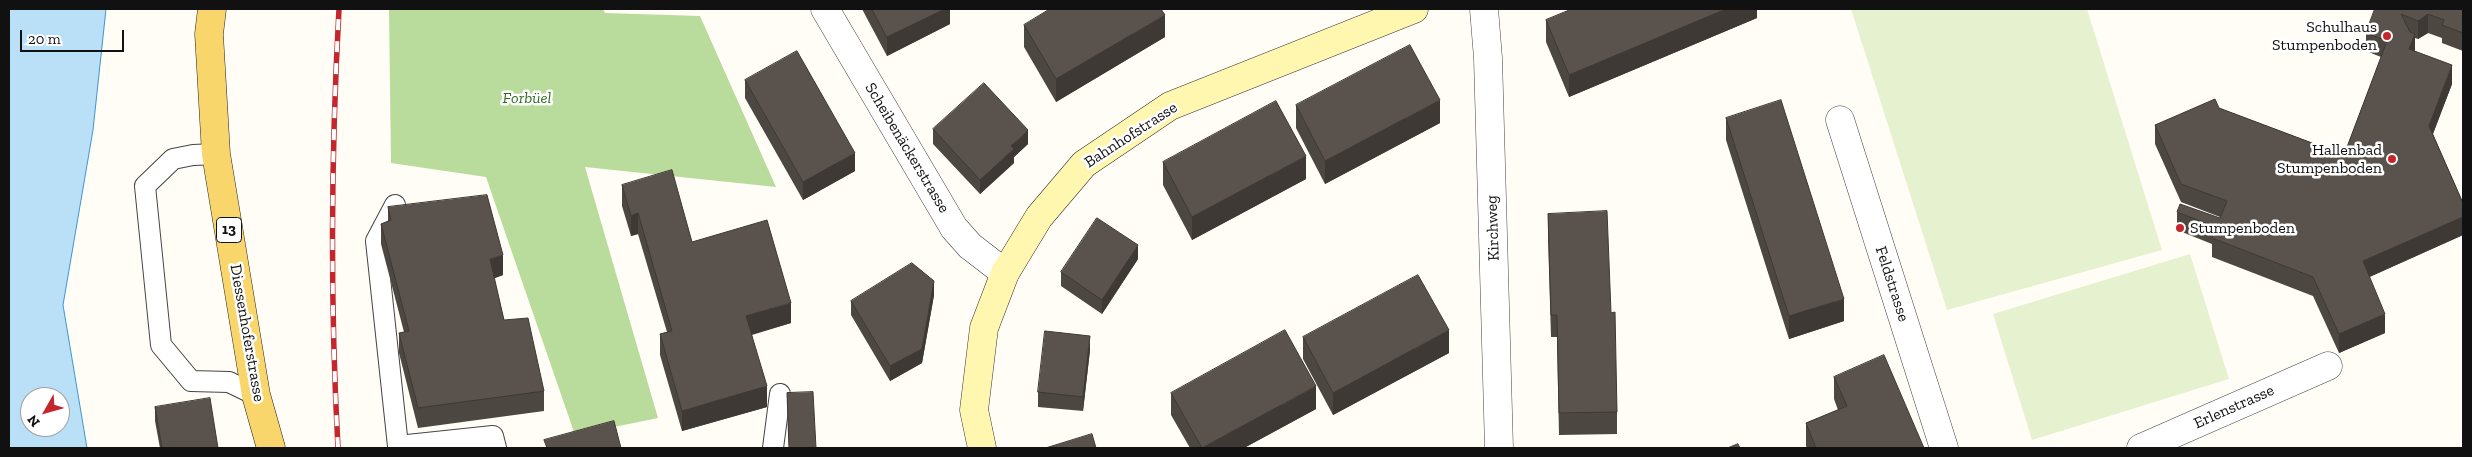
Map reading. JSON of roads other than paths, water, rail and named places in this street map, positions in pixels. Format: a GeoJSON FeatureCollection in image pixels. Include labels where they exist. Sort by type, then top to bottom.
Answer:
{"type":"FeatureCollection","features":[{"type":"Feature","properties":{"kind":"main road","name":"Diessenhoferstrasse"},"geometry":{"type":"LineString","coordinates":[[212,9],[209,34],[216,154],[256,395],[271,448]]}},
{"type":"Feature","properties":{"kind":"street","name":"Scheibenäckerstrasse"},"geometry":{"type":"LineString","coordinates":[[825,9],[954,228],[970,246],[1005,273]]}},
{"type":"Feature","properties":{"kind":"street","name":"Bahnhofstrasse"},"geometry":{"type":"LineString","coordinates":[[982,448],[974,410],[984,328],[1005,273],[1039,217],[1084,164],[1170,106],[1414,9]]}},
{"type":"Feature","properties":{"kind":"street","name":"Kirchweg"},"geometry":{"type":"LineString","coordinates":[[1484,9],[1488,67],[1500,448]]}},
{"type":"Feature","properties":{"kind":"street","name":"Feldstrasse"},"geometry":{"type":"LineString","coordinates":[[1840,120],[1944,448]]}},
{"type":"Feature","properties":{"kind":"street","name":"Erlenstrasse"},"geometry":{"type":"LineString","coordinates":[[2141,448],[2328,366]]}},
{"type":"Feature","properties":{"kind":"lane"},"geometry":{"type":"LineString","coordinates":[[216,154],[172,159],[144,186],[161,345],[191,382],[229,382],[256,395]]}},
{"type":"Feature","properties":{"kind":"lane"},"geometry":{"type":"LineString","coordinates":[[395,205],[376,241],[398,446],[493,436],[496,448]]}},
{"type":"Feature","properties":{"kind":"lane"},"geometry":{"type":"LineString","coordinates":[[773,448],[780,394]]}},
{"type":"Feature","properties":{"kind":"water"},"geometry":{"type":"Polygon","coordinates":[[[9,9],[106,9],[93,130],[63,305],[87,448],[9,448],[9,9]]]}},
{"type":"Feature","properties":{"kind":"railway"},"geometry":{"type":"LineString","coordinates":[[338,448],[332,228],[339,9]]}},
{"type":"Feature","properties":{"kind":"place","name":"Schulhaus Stumpenboden"},"geometry":{"type":"Point","coordinates":[2387,36]}},
{"type":"Feature","properties":{"kind":"place","name":"Hallenbad Stumpenboden"},"geometry":{"type":"Point","coordinates":[2392,159]}},
{"type":"Feature","properties":{"kind":"place","name":"Stumpenboden"},"geometry":{"type":"Point","coordinates":[2180,228]}},
{"type":"Feature","properties":{"kind":"park label","name":"Forbüel"},"geometry":{"type":"Point","coordinates":[527,98]}}]}
